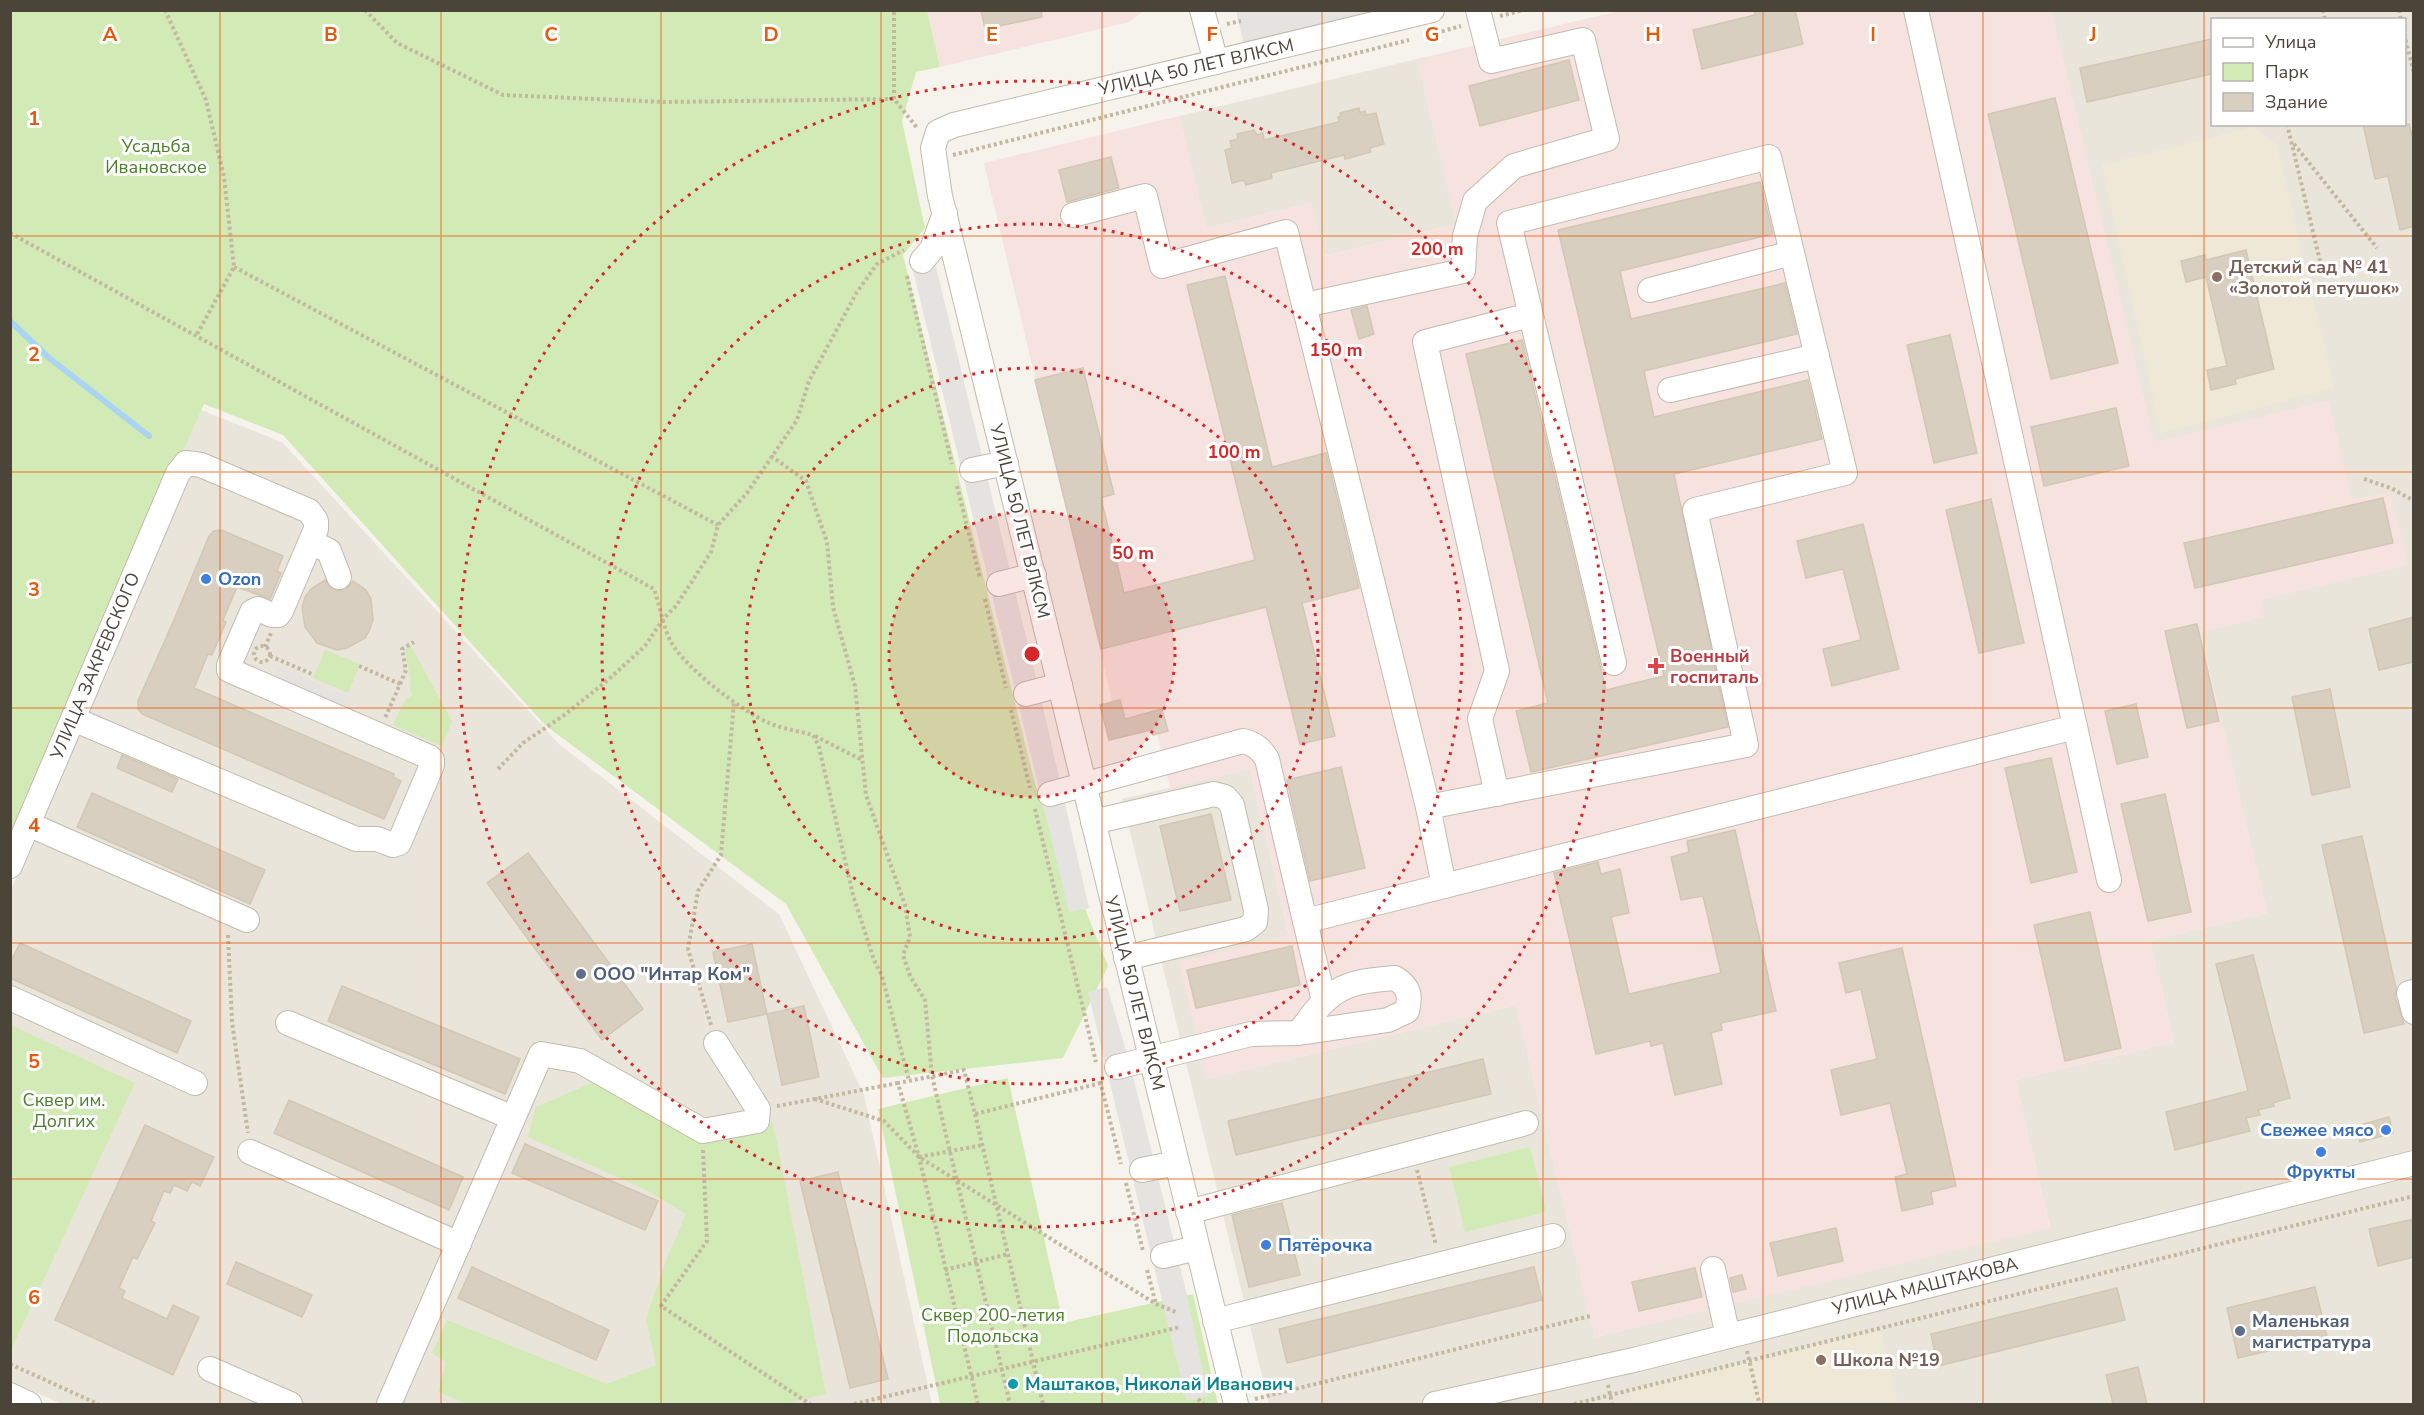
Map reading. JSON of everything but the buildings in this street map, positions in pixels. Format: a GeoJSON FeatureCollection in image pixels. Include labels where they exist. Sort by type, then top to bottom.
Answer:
{"type":"FeatureCollection","features":[{"type":"Feature","properties":{"kind":"street"},"geometry":{"type":"LineString","coordinates":[[1202,10],[1216,62]]}},
{"type":"Feature","properties":{"kind":"street"},"geometry":{"type":"LineString","coordinates":[[1916,10],[2109,880]]}},
{"type":"Feature","properties":{"kind":"street"},"geometry":{"type":"LineString","coordinates":[[1305,305],[1463,271],[1465,236],[1475,201],[1514,166],[1607,139],[1583,40],[1491,61],[1480,16]]}},
{"type":"Feature","properties":{"kind":"street","name":"УЛИЦА 50 ЛЕТ ВЛКСМ"},"geometry":{"type":"LineString","coordinates":[[1240,1403],[1215,1321],[1150,1060],[943,205],[933,148],[938,132],[954,125],[1216,62],[1434,22]]}},
{"type":"Feature","properties":{"kind":"street"},"geometry":{"type":"LineString","coordinates":[[1428,807],[1746,745],[1695,510],[1845,473],[1769,157],[1509,223],[1614,663]]}},
{"type":"Feature","properties":{"kind":"street"},"geometry":{"type":"LineString","coordinates":[[1073,215],[1145,196],[1162,266],[1286,232],[1428,807],[1444,886]]}},
{"type":"Feature","properties":{"kind":"street"},"geometry":{"type":"LineString","coordinates":[[910,258],[932,249],[943,205]]}},
{"type":"Feature","properties":{"kind":"street"},"geometry":{"type":"LineString","coordinates":[[1650,290],[1792,253]]}},
{"type":"Feature","properties":{"kind":"street"},"geometry":{"type":"LineString","coordinates":[[1497,794],[1480,719],[1497,671],[1425,342],[1530,315]]}},
{"type":"Feature","properties":{"kind":"street"},"geometry":{"type":"LineString","coordinates":[[1670,390],[1817,356]]}},
{"type":"Feature","properties":{"kind":"street"},"geometry":{"type":"LineString","coordinates":[[961,473],[1006,463]]}},
{"type":"Feature","properties":{"kind":"street","name":"УЛИЦА ЗАКРЕВСКОГО"},"geometry":{"type":"LineString","coordinates":[[10,866],[181,467],[186,464],[201,465],[309,511],[316,521],[316,529],[310,542]]}},
{"type":"Feature","properties":{"kind":"street"},"geometry":{"type":"LineString","coordinates":[[73,719],[356,839],[377,839],[396,845],[399,843],[432,765],[432,760],[229,670],[229,665],[254,609],[278,615],[281,611],[310,542],[329,551],[339,577]]}},
{"type":"Feature","properties":{"kind":"street"},"geometry":{"type":"LineString","coordinates":[[988,588],[1034,575]]}},
{"type":"Feature","properties":{"kind":"street"},"geometry":{"type":"LineString","coordinates":[[1014,694],[1060,685]]}},
{"type":"Feature","properties":{"kind":"street"},"geometry":{"type":"LineString","coordinates":[[1305,921],[2075,727]]}},
{"type":"Feature","properties":{"kind":"street"},"geometry":{"type":"LineString","coordinates":[[1038,797],[1243,741],[1260,749],[1268,759],[1324,1001]]}},
{"type":"Feature","properties":{"kind":"street"},"geometry":{"type":"LineString","coordinates":[[1094,822],[1214,794],[1221,794],[1229,800],[1234,815],[1256,910],[1255,922],[1246,929],[1126,958]]}},
{"type":"Feature","properties":{"kind":"street"},"geometry":{"type":"LineString","coordinates":[[28,824],[236,915]]}},
{"type":"Feature","properties":{"kind":"street"},"geometry":{"type":"LineString","coordinates":[[1109,1077],[1150,1060],[1251,1034],[1299,1033],[1388,1020],[1407,1011],[1409,992],[1405,985],[1395,978],[1358,982],[1339,988],[1324,1001],[1299,1033]]}},
{"type":"Feature","properties":{"kind":"street"},"geometry":{"type":"LineString","coordinates":[[2414,992],[2409,993],[2414,1012]]}},
{"type":"Feature","properties":{"kind":"street"},"geometry":{"type":"LineString","coordinates":[[10,998],[195,1083]]}},
{"type":"Feature","properties":{"kind":"street"},"geometry":{"type":"LineString","coordinates":[[288,1023],[513,1118]]}},
{"type":"Feature","properties":{"kind":"street"},"geometry":{"type":"LineString","coordinates":[[388,1404],[542,1054],[580,1061],[703,1131],[757,1121],[758,1109],[717,1043]]}},
{"type":"Feature","properties":{"kind":"street"},"geometry":{"type":"LineString","coordinates":[[1188,1212],[1526,1123]]}},
{"type":"Feature","properties":{"kind":"street"},"geometry":{"type":"LineString","coordinates":[[250,1152],[459,1244]]}},
{"type":"Feature","properties":{"kind":"street","name":"УЛИЦА МАШТАКОВА"},"geometry":{"type":"LineString","coordinates":[[1435,1404],[1638,1359],[2414,1163]]}},
{"type":"Feature","properties":{"kind":"street"},"geometry":{"type":"LineString","coordinates":[[1129,1170],[1176,1164]]}},
{"type":"Feature","properties":{"kind":"street"},"geometry":{"type":"LineString","coordinates":[[1215,1321],[1553,1236]]}},
{"type":"Feature","properties":{"kind":"street"},"geometry":{"type":"LineString","coordinates":[[1152,1261],[1197,1248]]}},
{"type":"Feature","properties":{"kind":"street"},"geometry":{"type":"LineString","coordinates":[[1713,1269],[1736,1334]]}},
{"type":"Feature","properties":{"kind":"street"},"geometry":{"type":"LineString","coordinates":[[210,1369],[290,1404]]}},
{"type":"Feature","properties":{"kind":"street"},"geometry":{"type":"LineString","coordinates":[[10,1395],[29,1404]]}},
{"type":"Feature","properties":{"kind":"path"},"geometry":{"type":"LineString","coordinates":[[165,10],[206,100],[224,177],[234,267],[196,336]]}},
{"type":"Feature","properties":{"kind":"path"},"geometry":{"type":"LineString","coordinates":[[365,10],[397,43],[503,95],[664,102],[894,99]]}},
{"type":"Feature","properties":{"kind":"path"},"geometry":{"type":"LineString","coordinates":[[894,10],[894,99],[933,148]]}},
{"type":"Feature","properties":{"kind":"path"},"geometry":{"type":"LineString","coordinates":[[1434,22],[1524,10]]}},
{"type":"Feature","properties":{"kind":"path"},"geometry":{"type":"LineString","coordinates":[[943,205],[952,155],[1413,39]]}},
{"type":"Feature","properties":{"kind":"path"},"geometry":{"type":"LineString","coordinates":[[2406,42],[2414,73]]}},
{"type":"Feature","properties":{"kind":"path"},"geometry":{"type":"LineString","coordinates":[[2288,126],[2320,261]]}},
{"type":"Feature","properties":{"kind":"path"},"geometry":{"type":"LineString","coordinates":[[2291,141],[2377,248]]}},
{"type":"Feature","properties":{"kind":"path"},"geometry":{"type":"LineString","coordinates":[[10,233],[654,590],[671,642],[686,663],[703,679],[734,702],[769,723],[813,735],[862,760]]}},
{"type":"Feature","properties":{"kind":"path"},"geometry":{"type":"LineString","coordinates":[[498,769],[523,743],[563,716],[608,680],[645,646],[664,618],[676,606],[711,552],[718,525],[747,493],[797,420],[808,381],[857,292],[877,264],[910,258],[1038,797],[1109,1077],[1152,1261],[1156,1304]]}},
{"type":"Feature","properties":{"kind":"path"},"geometry":{"type":"LineString","coordinates":[[234,267],[718,525]]}},
{"type":"Feature","properties":{"kind":"path"},"geometry":{"type":"LineString","coordinates":[[771,456],[806,482],[827,542],[833,607],[855,686],[866,795],[905,905],[910,937],[903,955],[910,976],[926,1000],[932,1076],[1010,1404]]}},
{"type":"Feature","properties":{"kind":"path"},"geometry":{"type":"LineString","coordinates":[[2364,479],[2391,488],[2414,501]]}},
{"type":"Feature","properties":{"kind":"path"},"geometry":{"type":"LineString","coordinates":[[378,735],[406,670],[402,649],[414,642]]}},
{"type":"Feature","properties":{"kind":"path"},"geometry":{"type":"LineString","coordinates":[[265,647],[269,649],[270,656],[267,661],[259,662],[254,651],[265,647]]}},
{"type":"Feature","properties":{"kind":"path"},"geometry":{"type":"LineString","coordinates":[[270,656],[314,675]]}},
{"type":"Feature","properties":{"kind":"path"},"geometry":{"type":"LineString","coordinates":[[359,666],[400,684]]}},
{"type":"Feature","properties":{"kind":"path"},"geometry":{"type":"LineString","coordinates":[[717,1043],[688,949],[698,891],[721,855],[734,702]]}},
{"type":"Feature","properties":{"kind":"path"},"geometry":{"type":"LineString","coordinates":[[813,735],[819,747],[853,895],[874,960],[882,976],[909,1081]]}},
{"type":"Feature","properties":{"kind":"path"},"geometry":{"type":"LineString","coordinates":[[236,915],[232,1022],[250,1152]]}},
{"type":"Feature","properties":{"kind":"path"},"geometry":{"type":"LineString","coordinates":[[758,1109],[964,1070],[1043,1404]]}},
{"type":"Feature","properties":{"kind":"path"},"geometry":{"type":"LineString","coordinates":[[975,1114],[1109,1077]]}},
{"type":"Feature","properties":{"kind":"path"},"geometry":{"type":"LineString","coordinates":[[898,1083],[919,1157],[978,1404]]}},
{"type":"Feature","properties":{"kind":"path"},"geometry":{"type":"LineString","coordinates":[[815,1099],[884,1121],[919,1157],[1156,1304],[1176,1312]]}},
{"type":"Feature","properties":{"kind":"path"},"geometry":{"type":"LineString","coordinates":[[703,1131],[707,1241],[661,1306],[810,1404]]}},
{"type":"Feature","properties":{"kind":"path"},"geometry":{"type":"LineString","coordinates":[[919,1157],[983,1144]]}},
{"type":"Feature","properties":{"kind":"path"},"geometry":{"type":"LineString","coordinates":[[1413,1152],[1442,1264]]}},
{"type":"Feature","properties":{"kind":"path"},"geometry":{"type":"LineString","coordinates":[[1574,1404],[2414,1196]]}},
{"type":"Feature","properties":{"kind":"path"},"geometry":{"type":"LineString","coordinates":[[945,1270],[1008,1254]]}},
{"type":"Feature","properties":{"kind":"path"},"geometry":{"type":"LineString","coordinates":[[1240,1403],[1590,1316]]}},
{"type":"Feature","properties":{"kind":"path"},"geometry":{"type":"LineString","coordinates":[[855,1404],[1180,1326]]}},
{"type":"Feature","properties":{"kind":"path"},"geometry":{"type":"LineString","coordinates":[[1736,1334],[1750,1361],[1759,1402]]}},
{"type":"Feature","properties":{"kind":"path"},"geometry":{"type":"LineString","coordinates":[[10,1364],[98,1404]]}},
{"type":"Feature","properties":{"kind":"path"},"geometry":{"type":"LineString","coordinates":[[1198,1399],[1203,1404]]}},
{"type":"Feature","properties":{"kind":"shaded area"},"geometry":{"type":"Polygon","coordinates":[[[1236,10],[1415,11],[1245,51],[1236,10]]]}},
{"type":"Feature","properties":{"kind":"shaded area"},"geometry":{"type":"Polygon","coordinates":[[[927,11],[1144,11],[1129,22],[940,67],[927,11]]]}},
{"type":"Feature","properties":{"kind":"shaded area","name":"Военный госпиталь"},"geometry":{"type":"Polygon","coordinates":[[[1619,11],[2051,11],[2154,442],[2328,401],[2351,500],[2390,492],[2408,565],[2260,600],[2264,617],[2200,632],[2267,913],[2150,941],[2174,1042],[2015,1080],[2050,1228],[1595,1337],[1516,1005],[1207,1079],[1179,962],[1289,935],[1250,769],[1170,788],[1157,734],[1168,731],[1163,709],[1125,718],[1120,700],[1112,701],[984,163],[1179,116],[1206,228],[1311,203],[1325,256],[1457,224],[1417,59],[1619,11]]]}},
{"type":"Feature","properties":{"kind":"shaded area"},"geometry":{"type":"Polygon","coordinates":[[[2051,11],[2413,11],[2413,1404],[1269,1404],[1122,799],[1250,769],[1289,936],[1207,1079],[1516,1005],[1595,1337],[2050,1227],[2015,1080],[2174,1042],[2150,941],[2267,913],[2200,632],[2263,617],[2259,600],[2407,565],[2351,501],[2328,401],[2154,443],[2051,11]]]}},
{"type":"Feature","properties":{"kind":"shaded area"},"geometry":{"type":"Polygon","coordinates":[[[1417,59],[1457,224],[1324,256],[1311,203],[1206,228],[1179,116],[1417,59]]]}},
{"type":"Feature","properties":{"kind":"shaded area","name":"Детский сад № 41 «Золотой петушок»"},"geometry":{"type":"Polygon","coordinates":[[[2252,127],[2277,145],[2334,388],[2161,433],[2102,165],[2252,127]]]}},
{"type":"Feature","properties":{"kind":"shaded area"},"geometry":{"type":"Polygon","coordinates":[[[928,234],[1039,690],[1089,908],[1069,912],[910,258],[928,234]]]}},
{"type":"Feature","properties":{"kind":"shaded area"},"geometry":{"type":"Polygon","coordinates":[[[191,406],[282,442],[559,744],[779,914],[864,1095],[932,1404],[62,1404],[11,1381],[11,890],[67,759],[167,463],[191,406]]]}},
{"type":"Feature","properties":{"kind":"shaded area"},"geometry":{"type":"Polygon","coordinates":[[[279,667],[346,696],[341,709],[274,680],[279,667]]]}},
{"type":"Feature","properties":{"kind":"shaded area"},"geometry":{"type":"Polygon","coordinates":[[[1107,987],[1130,1064],[1187,1295],[1208,1396],[1198,1399],[1186,1400],[1088,992],[1107,987]]]}},
{"type":"Feature","properties":{"kind":"shaded area","name":"Школа №19"},"geometry":{"type":"Polygon","coordinates":[[[1880,1329],[1898,1404],[1633,1404],[1629,1390],[1880,1329]]]}},
{"type":"Feature","properties":{"kind":"green space","name":"Усадьба Ивановское"},"geometry":{"type":"Polygon","coordinates":[[[10,11],[927,11],[940,67],[916,72],[902,121],[925,228],[903,255],[1036,787],[1108,966],[1063,1058],[883,1078],[786,904],[546,726],[283,435],[204,404],[11,833],[10,11]]]}},
{"type":"Feature","properties":{"kind":"green space"},"geometry":{"type":"Polygon","coordinates":[[[411,646],[452,721],[442,746],[393,725],[405,700],[413,695],[409,689],[411,684],[405,650],[411,646]]]}},
{"type":"Feature","properties":{"kind":"green space"},"geometry":{"type":"Polygon","coordinates":[[[325,650],[360,664],[348,693],[313,678],[325,650]]]}},
{"type":"Feature","properties":{"kind":"green space","name":"Сквер им. Долгих"},"geometry":{"type":"Polygon","coordinates":[[[11,1025],[135,1083],[11,1350],[10,1349],[11,1025]]]}},
{"type":"Feature","properties":{"kind":"green space","name":"Сквер 200-летия Подольска"},"geometry":{"type":"Polygon","coordinates":[[[1008,1078],[1063,1323],[1193,1294],[1218,1404],[940,1404],[878,1109],[1008,1078]]]}},
{"type":"Feature","properties":{"kind":"green space"},"geometry":{"type":"Polygon","coordinates":[[[601,1079],[697,1140],[773,1123],[826,1394],[785,1404],[467,1404],[438,1392],[446,1362],[432,1353],[447,1320],[607,1384],[656,1365],[646,1318],[667,1258],[686,1214],[646,1190],[528,1137],[536,1107],[601,1079]]]}},
{"type":"Feature","properties":{"kind":"green space"},"geometry":{"type":"Polygon","coordinates":[[[1530,1147],[1546,1212],[1465,1232],[1449,1167],[1530,1147]]]}},
{"type":"Feature","properties":{"kind":"waterway"},"geometry":{"type":"LineString","coordinates":[[10,321],[48,357],[149,436]]}},
{"type":"Feature","properties":{"kind":"place","name":"Детский сад № 41 «Золотой петушок»"},"geometry":{"type":"Point","coordinates":[2217,277]}},
{"type":"Feature","properties":{"kind":"place","name":"Ozon"},"geometry":{"type":"Point","coordinates":[206,579]}},
{"type":"Feature","properties":{"kind":"place","name":"Военный госпиталь"},"geometry":{"type":"Point","coordinates":[1656,666]}},
{"type":"Feature","properties":{"kind":"place","name":"ООО \"Интар Ком\""},"geometry":{"type":"Point","coordinates":[581,974]}},
{"type":"Feature","properties":{"kind":"place","name":"Свежее мясо"},"geometry":{"type":"Point","coordinates":[2386,1130]}},
{"type":"Feature","properties":{"kind":"place","name":"Фрукты"},"geometry":{"type":"Point","coordinates":[2321,1152]}},
{"type":"Feature","properties":{"kind":"place","name":"Пятёрочка"},"geometry":{"type":"Point","coordinates":[1266,1245]}},
{"type":"Feature","properties":{"kind":"place","name":"Маленькая магистратура"},"geometry":{"type":"Point","coordinates":[2240,1331]}},
{"type":"Feature","properties":{"kind":"place","name":"Школа №19"},"geometry":{"type":"Point","coordinates":[1821,1360]}},
{"type":"Feature","properties":{"kind":"place","name":"Маштаков, Николай Иванович"},"geometry":{"type":"Point","coordinates":[1013,1384]}}]}
